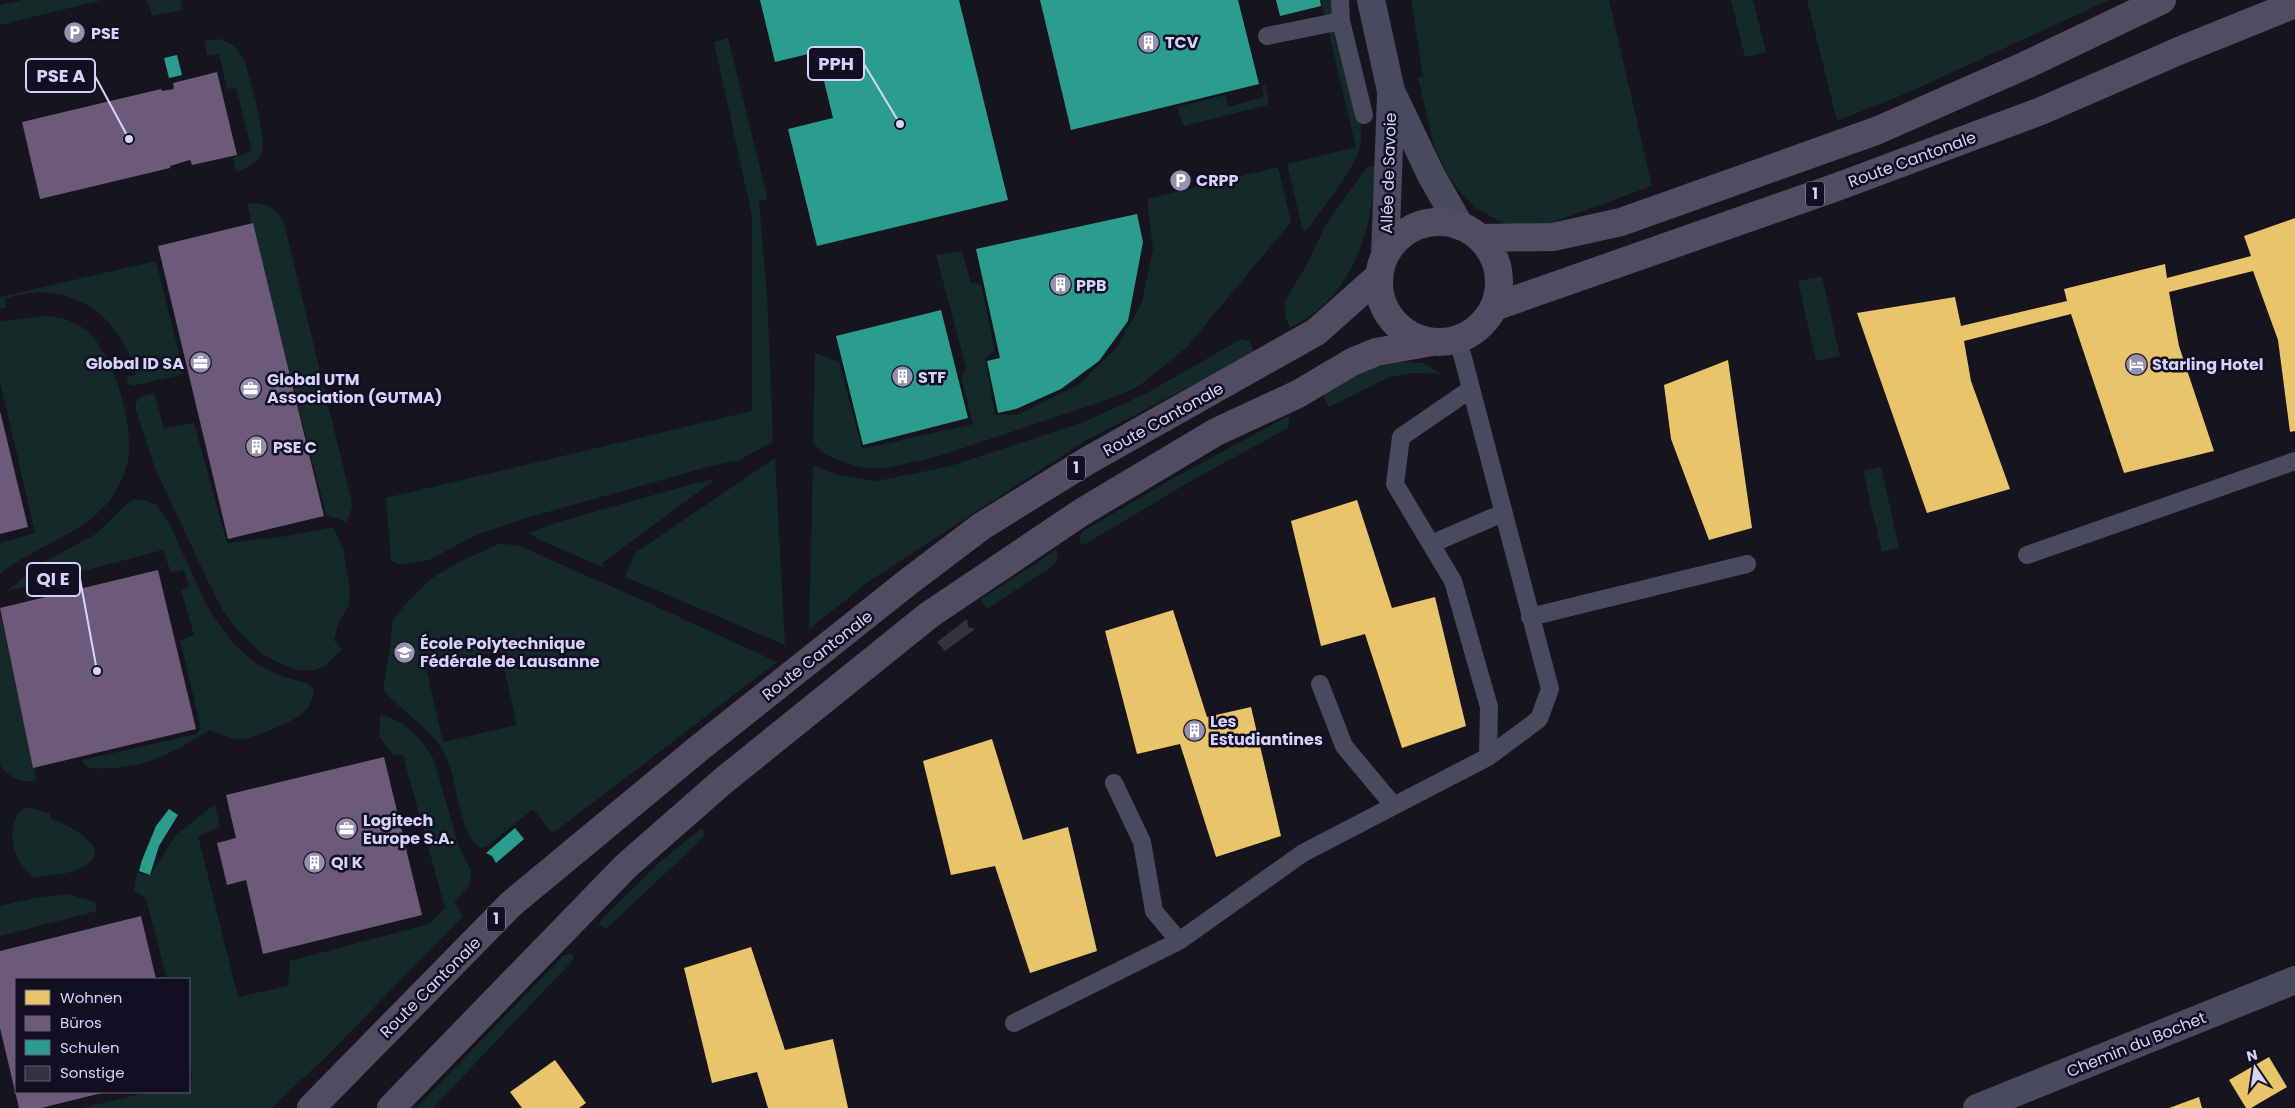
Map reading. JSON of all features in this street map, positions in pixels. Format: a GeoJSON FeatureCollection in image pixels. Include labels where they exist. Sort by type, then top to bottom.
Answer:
{"type":"FeatureCollection","features":[{"type":"Feature","properties":{"kind":"main road","name":"1"},"geometry":{"type":"LineString","coordinates":[[1470,232],[1553,237],[1621,222],[1876,131],[2026,64],[2162,0]]}},
{"type":"Feature","properties":{"kind":"main road","name":"Route Cantonale"},"geometry":{"type":"LineString","coordinates":[[1494,307],[1834,188],[2041,110],[2295,4]]}},
{"type":"Feature","properties":{"kind":"main road"},"geometry":{"type":"LineString","coordinates":[[391,1108],[626,866],[723,781],[928,615],[1082,512],[1216,432],[1298,394],[1352,362],[1376,352],[1445,340],[1479,327],[1494,307],[1498,293],[1499,278],[1496,263],[1490,250],[1470,232],[1435,222],[1417,226],[1401,235],[1382,265],[1382,302],[1396,325],[1419,339],[1445,340]]}},
{"type":"Feature","properties":{"kind":"main road","name":"Route Cantonale"},"geometry":{"type":"LineString","coordinates":[[311,1108],[511,904],[698,749],[908,582],[982,526],[1087,461],[1316,332],[1382,265]]}},
{"type":"Feature","properties":{"kind":"street","name":"Allée de Savoie"},"geometry":{"type":"LineString","coordinates":[[1371,0],[1392,91],[1431,175],[1470,232]]}},
{"type":"Feature","properties":{"kind":"street","name":"Allée de Savoie"},"geometry":{"type":"LineString","coordinates":[[1382,265],[1392,91]]}},
{"type":"Feature","properties":{"kind":"street","name":"Chemin du Bochet"},"geometry":{"type":"LineString","coordinates":[[1978,1108],[2295,980]]}},
{"type":"Feature","properties":{"kind":"lane"},"geometry":{"type":"LineString","coordinates":[[1340,0],[1341,20],[1364,115]]}},
{"type":"Feature","properties":{"kind":"lane"},"geometry":{"type":"LineString","coordinates":[[1267,36],[1341,20]]}},
{"type":"Feature","properties":{"kind":"lane"},"geometry":{"type":"LineString","coordinates":[[1014,1023],[1178,942],[1303,853],[1488,757],[1539,719],[1550,689],[1471,389],[1445,340]]}},
{"type":"Feature","properties":{"kind":"lane"},"geometry":{"type":"LineString","coordinates":[[1471,389],[1401,437],[1395,484],[1453,582],[1489,707],[1488,757]]}},
{"type":"Feature","properties":{"kind":"lane"},"geometry":{"type":"LineString","coordinates":[[2027,555],[2295,460]]}},
{"type":"Feature","properties":{"kind":"lane"},"geometry":{"type":"LineString","coordinates":[[1431,544],[1504,514]]}},
{"type":"Feature","properties":{"kind":"lane"},"geometry":{"type":"LineString","coordinates":[[1530,618],[1747,564]]}},
{"type":"Feature","properties":{"kind":"lane"},"geometry":{"type":"LineString","coordinates":[[1320,684],[1344,746],[1394,806]]}},
{"type":"Feature","properties":{"kind":"lane"},"geometry":{"type":"LineString","coordinates":[[1114,783],[1142,842],[1154,911],[1178,942]]}},
{"type":"Feature","properties":{"kind":"green space"},"geometry":{"type":"Polygon","coordinates":[[[22,0],[102,0],[0,25],[0,5],[22,0]]]}},
{"type":"Feature","properties":{"kind":"green space"},"geometry":{"type":"Polygon","coordinates":[[[147,0],[180,0],[182,10],[152,16],[147,0]]]}},
{"type":"Feature","properties":{"kind":"green space"},"geometry":{"type":"Polygon","coordinates":[[[1321,0],[1336,0],[1360,116],[1361,139],[1357,156],[1345,178],[1307,230],[1303,231],[1287,164],[1356,147],[1321,0]]]}},
{"type":"Feature","properties":{"kind":"green space"},"geometry":{"type":"Polygon","coordinates":[[[1411,0],[1609,0],[1652,186],[1548,224],[1507,224],[1476,208],[1461,193],[1448,175],[1434,146],[1418,78],[1423,76],[1411,0]]]}},
{"type":"Feature","properties":{"kind":"green space"},"geometry":{"type":"Polygon","coordinates":[[[1731,0],[1753,0],[1766,52],[1745,57],[1731,0]]]}},
{"type":"Feature","properties":{"kind":"green space"},"geometry":{"type":"Polygon","coordinates":[[[1807,0],[2109,0],[1905,94],[1837,121],[1807,0]]]}},
{"type":"Feature","properties":{"kind":"green space"},"geometry":{"type":"Polygon","coordinates":[[[728,38],[767,196],[766,199],[759,202],[767,295],[772,442],[740,460],[711,466],[523,519],[476,535],[429,560],[400,565],[391,560],[386,498],[752,411],[752,216],[714,42],[728,38]]]}},
{"type":"Feature","properties":{"kind":"green space"},"geometry":{"type":"Polygon","coordinates":[[[219,39],[235,47],[245,62],[258,109],[262,136],[263,146],[259,158],[250,166],[236,172],[233,158],[252,151],[236,88],[227,89],[219,54],[207,56],[204,41],[219,39]]]}},
{"type":"Feature","properties":{"kind":"green space"},"geometry":{"type":"Polygon","coordinates":[[[1265,85],[1269,101],[1267,105],[1184,126],[1177,107],[1225,95],[1228,107],[1264,97],[1262,86],[1265,85]]]}},
{"type":"Feature","properties":{"kind":"green space"},"geometry":{"type":"Polygon","coordinates":[[[1375,165],[1370,214],[1356,259],[1330,299],[1312,315],[1290,328],[1285,316],[1285,301],[1308,262],[1325,226],[1366,168],[1375,165]]]}},
{"type":"Feature","properties":{"kind":"green space"},"geometry":{"type":"Polygon","coordinates":[[[1278,167],[1291,222],[1186,348],[1139,386],[1110,399],[936,457],[886,468],[864,468],[843,462],[826,455],[813,443],[815,353],[839,362],[862,449],[973,424],[961,377],[966,367],[936,255],[962,251],[971,283],[981,284],[995,351],[985,358],[995,415],[1016,415],[1080,384],[1117,347],[1142,302],[1153,249],[1147,199],[1278,167]]]}},
{"type":"Feature","properties":{"kind":"green space"},"geometry":{"type":"Polygon","coordinates":[[[254,203],[272,208],[284,223],[351,499],[352,507],[347,522],[326,515],[247,204],[254,203]]]}},
{"type":"Feature","properties":{"kind":"green space"},"geometry":{"type":"Polygon","coordinates":[[[156,261],[184,374],[132,386],[128,383],[126,377],[136,375],[129,353],[118,334],[104,318],[88,306],[70,297],[50,293],[28,293],[5,299],[6,307],[0,309],[0,297],[156,261]]]}},
{"type":"Feature","properties":{"kind":"green space"},"geometry":{"type":"Polygon","coordinates":[[[1822,276],[1840,356],[1816,361],[1798,281],[1822,276]]]}},
{"type":"Feature","properties":{"kind":"green space"},"geometry":{"type":"Polygon","coordinates":[[[46,316],[68,320],[84,328],[106,356],[119,389],[128,424],[128,461],[116,490],[110,500],[98,512],[71,532],[13,564],[0,574],[0,543],[35,533],[0,382],[0,321],[46,316]]]}},
{"type":"Feature","properties":{"kind":"green space"},"geometry":{"type":"Polygon","coordinates":[[[1241,339],[1250,341],[1254,353],[1085,441],[871,580],[809,629],[813,466],[842,476],[877,481],[947,467],[1084,422],[1147,393],[1241,339]]]}},
{"type":"Feature","properties":{"kind":"green space"},"geometry":{"type":"Polygon","coordinates":[[[1391,361],[1423,363],[1442,374],[1412,373],[1389,377],[1329,407],[1323,395],[1357,374],[1391,361]]]}},
{"type":"Feature","properties":{"kind":"green space"},"geometry":{"type":"Polygon","coordinates":[[[154,393],[164,428],[194,423],[227,543],[287,536],[333,527],[343,548],[350,588],[349,605],[338,624],[334,640],[342,650],[323,667],[314,670],[298,670],[279,663],[261,653],[236,629],[222,609],[154,466],[135,407],[139,398],[154,393]]]}},
{"type":"Feature","properties":{"kind":"green space"},"geometry":{"type":"Polygon","coordinates":[[[1290,415],[1288,428],[1191,481],[1084,545],[1080,543],[1080,536],[1083,531],[1174,478],[1290,415]]]}},
{"type":"Feature","properties":{"kind":"green space"},"geometry":{"type":"Polygon","coordinates":[[[775,458],[785,645],[625,577],[635,553],[775,458]]]}},
{"type":"Feature","properties":{"kind":"green space"},"geometry":{"type":"Polygon","coordinates":[[[1881,467],[1899,548],[1882,552],[1863,471],[1881,467]]]}},
{"type":"Feature","properties":{"kind":"green space"},"geometry":{"type":"Polygon","coordinates":[[[716,479],[602,563],[605,568],[542,541],[529,533],[555,523],[716,479]]]}},
{"type":"Feature","properties":{"kind":"green space"},"geometry":{"type":"Polygon","coordinates":[[[135,499],[157,505],[170,525],[207,606],[231,641],[253,661],[266,669],[281,676],[306,683],[314,689],[314,692],[309,705],[303,713],[291,721],[262,733],[239,739],[227,737],[209,730],[180,748],[152,760],[123,767],[88,768],[82,760],[196,734],[201,728],[180,640],[194,635],[181,590],[189,587],[184,570],[171,573],[163,550],[7,591],[42,563],[96,534],[127,504],[135,499]]]}},
{"type":"Feature","properties":{"kind":"green space"},"geometry":{"type":"Polygon","coordinates":[[[499,544],[517,545],[777,662],[552,834],[533,809],[486,847],[481,848],[468,833],[445,754],[425,729],[383,690],[391,642],[392,621],[432,578],[461,561],[499,544]],[[500,651],[426,668],[443,742],[517,725],[500,651]]]}},
{"type":"Feature","properties":{"kind":"green space"},"geometry":{"type":"Polygon","coordinates":[[[1056,550],[1058,558],[1054,565],[987,609],[981,599],[1056,550]]]}},
{"type":"Feature","properties":{"kind":"green space"},"geometry":{"type":"Polygon","coordinates":[[[0,613],[35,772],[36,780],[31,781],[16,779],[0,765],[0,613]]]}},
{"type":"Feature","properties":{"kind":"green space"},"geometry":{"type":"Polygon","coordinates":[[[380,715],[389,717],[412,731],[434,760],[459,847],[471,871],[469,886],[454,901],[463,916],[326,1057],[271,1108],[82,1108],[145,1093],[190,1093],[190,1082],[193,1081],[190,1068],[190,978],[167,978],[146,899],[134,890],[137,873],[150,875],[176,835],[215,804],[220,827],[198,836],[238,997],[288,986],[290,961],[429,924],[445,908],[403,755],[392,754],[379,737],[380,715]]]}},
{"type":"Feature","properties":{"kind":"green space"},"geometry":{"type":"Polygon","coordinates":[[[29,807],[50,814],[50,818],[76,831],[85,838],[92,845],[95,852],[92,860],[83,867],[71,872],[33,878],[18,859],[12,837],[17,815],[29,807]]]}},
{"type":"Feature","properties":{"kind":"green space"},"geometry":{"type":"Polygon","coordinates":[[[702,828],[705,836],[606,929],[600,925],[601,920],[662,860],[702,828]]]}},
{"type":"Feature","properties":{"kind":"green space"},"geometry":{"type":"Polygon","coordinates":[[[68,894],[95,902],[97,911],[0,936],[0,906],[34,898],[68,894]]]}},
{"type":"Feature","properties":{"kind":"green space"},"geometry":{"type":"Polygon","coordinates":[[[570,953],[573,956],[573,960],[433,1108],[416,1108],[563,956],[570,953]]]}},
{"type":"Feature","properties":{"kind":"building: Wohnen","name":"Starling Hotel"},"geometry":{"type":"Polygon","coordinates":[[[2295,218],[2295,431],[2290,432],[2278,340],[2253,271],[2169,292],[2179,346],[2214,451],[2124,473],[2071,314],[1964,341],[1971,381],[2010,489],[1927,513],[1857,313],[1955,297],[1961,326],[2067,301],[2064,289],[2165,264],[2167,278],[2251,256],[2244,236],[2295,218]]]}},
{"type":"Feature","properties":{"kind":"building: Wohnen"},"geometry":{"type":"Polygon","coordinates":[[[1728,360],[1752,528],[1709,540],[1671,439],[1664,385],[1728,360]]]}},
{"type":"Feature","properties":{"kind":"building: Wohnen"},"geometry":{"type":"Polygon","coordinates":[[[1357,500],[1392,608],[1435,597],[1466,726],[1402,748],[1365,634],[1321,646],[1291,521],[1357,500]]]}},
{"type":"Feature","properties":{"kind":"building: Wohnen","name":"Les Estudiantines"},"geometry":{"type":"Polygon","coordinates":[[[1173,610],[1207,717],[1251,707],[1281,836],[1216,857],[1180,744],[1137,754],[1105,631],[1173,610]]]}},
{"type":"Feature","properties":{"kind":"building: Wohnen"},"geometry":{"type":"Polygon","coordinates":[[[992,739],[1023,840],[1068,827],[1097,951],[1030,973],[995,866],[951,875],[923,761],[992,739]]]}},
{"type":"Feature","properties":{"kind":"building: Wohnen"},"geometry":{"type":"Polygon","coordinates":[[[751,947],[785,1050],[833,1039],[848,1108],[768,1108],[757,1072],[712,1083],[684,968],[751,947]]]}},
{"type":"Feature","properties":{"kind":"building: Wohnen"},"geometry":{"type":"Polygon","coordinates":[[[2269,1057],[2287,1087],[2251,1108],[2246,1108],[2229,1080],[2269,1057]]]}},
{"type":"Feature","properties":{"kind":"building: Wohnen"},"geometry":{"type":"Polygon","coordinates":[[[555,1060],[586,1103],[579,1108],[522,1108],[510,1092],[555,1060]]]}},
{"type":"Feature","properties":{"kind":"building: Wohnen"},"geometry":{"type":"Polygon","coordinates":[[[2199,1097],[2202,1108],[2169,1108],[2199,1097]]]}},
{"type":"Feature","properties":{"kind":"building: Büros"},"geometry":{"type":"Polygon","coordinates":[[[217,72],[237,155],[192,165],[190,160],[170,166],[170,168],[40,199],[22,122],[161,89],[162,91],[174,89],[173,83],[217,72]]]}},
{"type":"Feature","properties":{"kind":"building: Büros","name":"PSE C"},"geometry":{"type":"Polygon","coordinates":[[[253,223],[324,516],[228,539],[158,246],[253,223]]]}},
{"type":"Feature","properties":{"kind":"building: Büros"},"geometry":{"type":"Polygon","coordinates":[[[0,411],[28,527],[0,534],[0,411]]]}},
{"type":"Feature","properties":{"kind":"building: Büros"},"geometry":{"type":"Polygon","coordinates":[[[158,570],[196,729],[33,768],[0,608],[158,570]]]}},
{"type":"Feature","properties":{"kind":"building: Büros","name":"QI K"},"geometry":{"type":"Polygon","coordinates":[[[384,757],[422,915],[263,954],[246,880],[227,885],[217,843],[236,838],[226,795],[384,757]]]}},
{"type":"Feature","properties":{"kind":"building: Büros"},"geometry":{"type":"Polygon","coordinates":[[[141,916],[156,978],[15,978],[15,1091],[0,1028],[0,951],[141,916]]]}},
{"type":"Feature","properties":{"kind":"building: Büros"},"geometry":{"type":"Polygon","coordinates":[[[15,1093],[102,1093],[41,1108],[19,1108],[15,1093]]]}},
{"type":"Feature","properties":{"kind":"building: Schulen"},"geometry":{"type":"Polygon","coordinates":[[[760,0],[959,0],[1008,200],[817,246],[788,129],[833,118],[817,52],[775,62],[760,0]]]}},
{"type":"Feature","properties":{"kind":"building: Schulen","name":"TCV"},"geometry":{"type":"Polygon","coordinates":[[[1040,0],[1238,0],[1259,84],[1071,130],[1040,0]]]}},
{"type":"Feature","properties":{"kind":"building: Schulen"},"geometry":{"type":"Polygon","coordinates":[[[1276,0],[1320,0],[1321,6],[1280,16],[1276,0]]]}},
{"type":"Feature","properties":{"kind":"building: Schulen"},"geometry":{"type":"Polygon","coordinates":[[[177,55],[182,75],[169,78],[164,58],[177,55]]]}},
{"type":"Feature","properties":{"kind":"building: Schulen","name":"PPB"},"geometry":{"type":"Polygon","coordinates":[[[1137,214],[1143,242],[1128,321],[1099,361],[1061,389],[1016,409],[998,413],[987,361],[1000,358],[976,249],[1137,214]]]}},
{"type":"Feature","properties":{"kind":"building: Schulen","name":"STF"},"geometry":{"type":"Polygon","coordinates":[[[941,310],[968,418],[863,445],[836,336],[941,310]]]}},
{"type":"Feature","properties":{"kind":"building: Schulen"},"geometry":{"type":"Polygon","coordinates":[[[169,809],[178,815],[159,846],[150,875],[139,871],[156,826],[169,809]]]}},
{"type":"Feature","properties":{"kind":"building: Schulen"},"geometry":{"type":"Polygon","coordinates":[[[515,828],[524,839],[496,863],[492,856],[486,853],[515,828]]]}},
{"type":"Feature","properties":{"kind":"building: Sonstige"},"geometry":{"type":"Polygon","coordinates":[[[967,619],[968,627],[975,629],[945,651],[937,642],[967,619]]]}},
{"type":"Feature","properties":{"kind":"place","name":"PSE"},"geometry":{"type":"Point","coordinates":[75,33]}},
{"type":"Feature","properties":{"kind":"place","name":"TCV"},"geometry":{"type":"Point","coordinates":[1149,42]}},
{"type":"Feature","properties":{"kind":"place","name":"PPH"},"geometry":{"type":"Point","coordinates":[900,124]}},
{"type":"Feature","properties":{"kind":"place","name":"PSE A"},"geometry":{"type":"Point","coordinates":[129,139]}},
{"type":"Feature","properties":{"kind":"place","name":"CRPP"},"geometry":{"type":"Point","coordinates":[1180,180]}},
{"type":"Feature","properties":{"kind":"place","name":"PPB"},"geometry":{"type":"Point","coordinates":[1060,285]}},
{"type":"Feature","properties":{"kind":"place","name":"Global ID SA"},"geometry":{"type":"Point","coordinates":[200,363]}},
{"type":"Feature","properties":{"kind":"place","name":"Starling Hotel"},"geometry":{"type":"Point","coordinates":[2136,364]}},
{"type":"Feature","properties":{"kind":"place","name":"STF"},"geometry":{"type":"Point","coordinates":[902,377]}},
{"type":"Feature","properties":{"kind":"place","name":"Global UTM Association (GUTMA)"},"geometry":{"type":"Point","coordinates":[251,388]}},
{"type":"Feature","properties":{"kind":"place","name":"PSE C"},"geometry":{"type":"Point","coordinates":[257,447]}},
{"type":"Feature","properties":{"kind":"place","name":"École Polytechnique Fédérale de Lausanne"},"geometry":{"type":"Point","coordinates":[404,652]}},
{"type":"Feature","properties":{"kind":"place","name":"QI E"},"geometry":{"type":"Point","coordinates":[97,671]}},
{"type":"Feature","properties":{"kind":"place","name":"Les Estudiantines"},"geometry":{"type":"Point","coordinates":[1194,730]}},
{"type":"Feature","properties":{"kind":"place","name":"Logitech Europe S.A."},"geometry":{"type":"Point","coordinates":[347,829]}},
{"type":"Feature","properties":{"kind":"place","name":"QI K"},"geometry":{"type":"Point","coordinates":[315,862]}}]}
